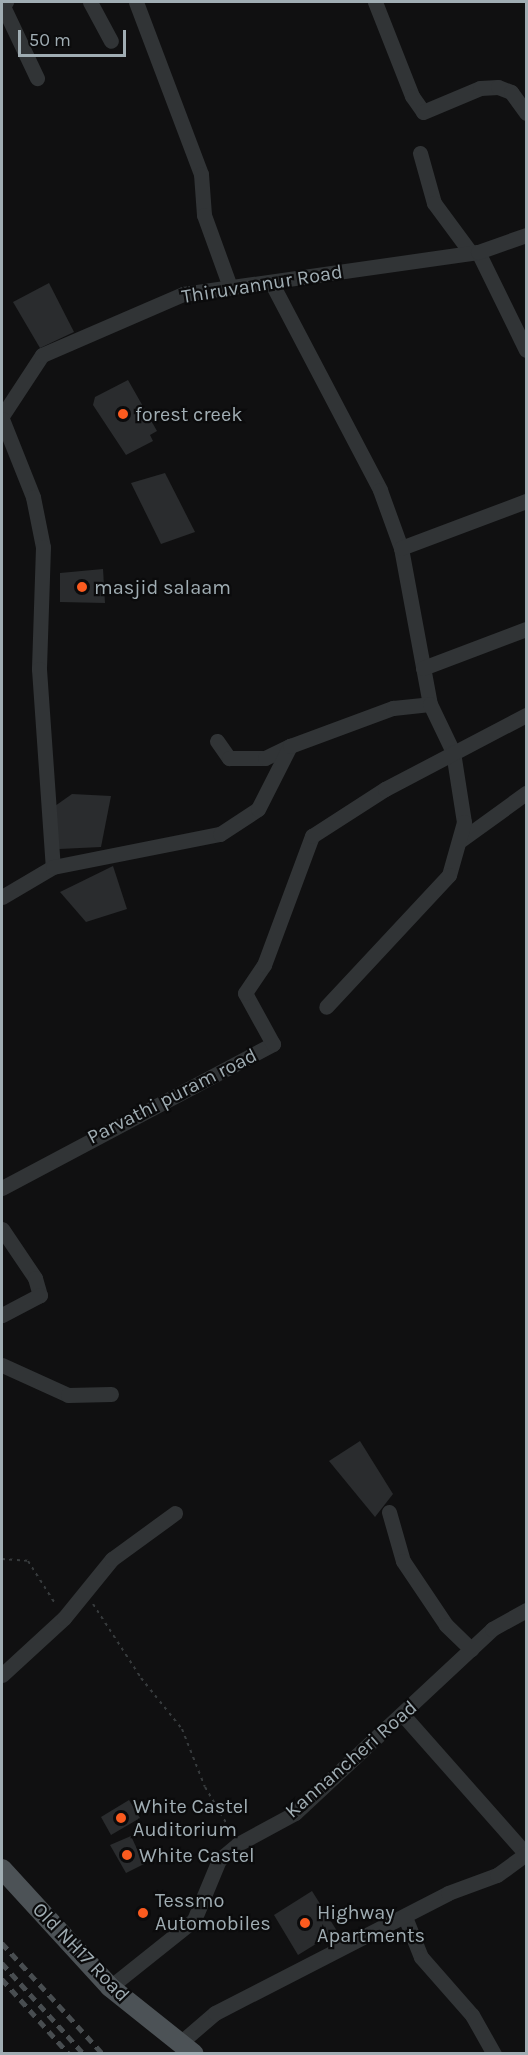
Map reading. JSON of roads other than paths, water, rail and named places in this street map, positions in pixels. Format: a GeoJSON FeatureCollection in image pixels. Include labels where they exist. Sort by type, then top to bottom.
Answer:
{"type":"FeatureCollection","features":[{"type":"Feature","properties":{"kind":"main road","name":"Old NH17 Road"},"geometry":{"type":"LineString","coordinates":[[2,1869],[110,1987],[187,2048]]}},
{"type":"Feature","properties":{"kind":"street"},"geometry":{"type":"LineString","coordinates":[[6,2],[2,4],[37,78]]}},
{"type":"Feature","properties":{"kind":"street"},"geometry":{"type":"LineString","coordinates":[[90,2],[111,41]]}},
{"type":"Feature","properties":{"kind":"street"},"geometry":{"type":"LineString","coordinates":[[136,2],[201,174],[204,216],[230,287]]}},
{"type":"Feature","properties":{"kind":"street"},"geometry":{"type":"LineString","coordinates":[[375,2],[412,96],[423,112],[480,88],[498,87],[511,92],[526,113]]}},
{"type":"Feature","properties":{"kind":"street"},"geometry":{"type":"LineString","coordinates":[[420,153],[434,203],[474,252],[526,350]]}},
{"type":"Feature","properties":{"kind":"street","name":"Thiruvannur Road"},"geometry":{"type":"LineString","coordinates":[[2,417],[42,355],[183,294],[474,252],[526,235]]}},
{"type":"Feature","properties":{"kind":"street"},"geometry":{"type":"LineString","coordinates":[[271,282],[380,490],[401,548],[430,704],[453,752],[464,822],[461,840],[449,875],[326,1007]]}},
{"type":"Feature","properties":{"kind":"street"},"geometry":{"type":"LineString","coordinates":[[2,417],[33,497],[43,547],[39,669],[53,867]]}},
{"type":"Feature","properties":{"kind":"street"},"geometry":{"type":"LineString","coordinates":[[401,548],[526,501]]}},
{"type":"Feature","properties":{"kind":"street"},"geometry":{"type":"LineString","coordinates":[[423,668],[526,629]]}},
{"type":"Feature","properties":{"kind":"street"},"geometry":{"type":"LineString","coordinates":[[217,741],[229,758],[266,758],[290,746],[393,708],[430,704]]}},
{"type":"Feature","properties":{"kind":"street","name":"Parvathi puram road"},"geometry":{"type":"LineString","coordinates":[[2,1188],[273,1044],[245,993],[264,965],[312,836],[385,789],[526,715]]}},
{"type":"Feature","properties":{"kind":"street"},"geometry":{"type":"LineString","coordinates":[[2,897],[53,867],[220,834],[258,809],[290,746]]}},
{"type":"Feature","properties":{"kind":"street"},"geometry":{"type":"LineString","coordinates":[[461,840],[526,793]]}},
{"type":"Feature","properties":{"kind":"street"},"geometry":{"type":"LineString","coordinates":[[2,1229],[35,1278],[40,1295],[2,1315]]}},
{"type":"Feature","properties":{"kind":"street"},"geometry":{"type":"LineString","coordinates":[[2,1365],[68,1395],[111,1394]]}},
{"type":"Feature","properties":{"kind":"street"},"geometry":{"type":"LineString","coordinates":[[389,1512],[403,1561],[446,1625],[471,1649]]}},
{"type":"Feature","properties":{"kind":"street"},"geometry":{"type":"LineString","coordinates":[[2,1675],[64,1618],[112,1559],[175,1513]]}},
{"type":"Feature","properties":{"kind":"street","name":"Kannancheri Road"},"geometry":{"type":"LineString","coordinates":[[110,1987],[194,1920],[219,1860],[238,1844],[295,1813],[403,1715],[492,1629],[526,1610]]}},
{"type":"Feature","properties":{"kind":"street"},"geometry":{"type":"LineString","coordinates":[[187,2048],[215,2013],[448,1893],[497,1875],[526,1854],[403,1715]]}},
{"type":"Feature","properties":{"kind":"street"},"geometry":{"type":"LineString","coordinates":[[405,1917],[421,1957],[472,2015],[494,2054]]}},
{"type":"Feature","properties":{"kind":"railway"},"geometry":{"type":"LineString","coordinates":[[2,1943],[103,2054]]}},
{"type":"Feature","properties":{"kind":"railway"},"geometry":{"type":"LineString","coordinates":[[2,1963],[84,2054]]}},
{"type":"Feature","properties":{"kind":"railway"},"geometry":{"type":"LineString","coordinates":[[2,1979],[69,2054]]}},
{"type":"Feature","properties":{"kind":"place","name":"forest creek"},"geometry":{"type":"Point","coordinates":[123,414]}},
{"type":"Feature","properties":{"kind":"place","name":"masjid salaam"},"geometry":{"type":"Point","coordinates":[82,587]}},
{"type":"Feature","properties":{"kind":"place","name":"White Castel Auditorium"},"geometry":{"type":"Point","coordinates":[121,1818]}},
{"type":"Feature","properties":{"kind":"place","name":"White Castel"},"geometry":{"type":"Point","coordinates":[127,1855]}},
{"type":"Feature","properties":{"kind":"place","name":"Tessmo Automobiles"},"geometry":{"type":"Point","coordinates":[143,1913]}},
{"type":"Feature","properties":{"kind":"place","name":"Highway Apartments"},"geometry":{"type":"Point","coordinates":[305,1923]}}]}
